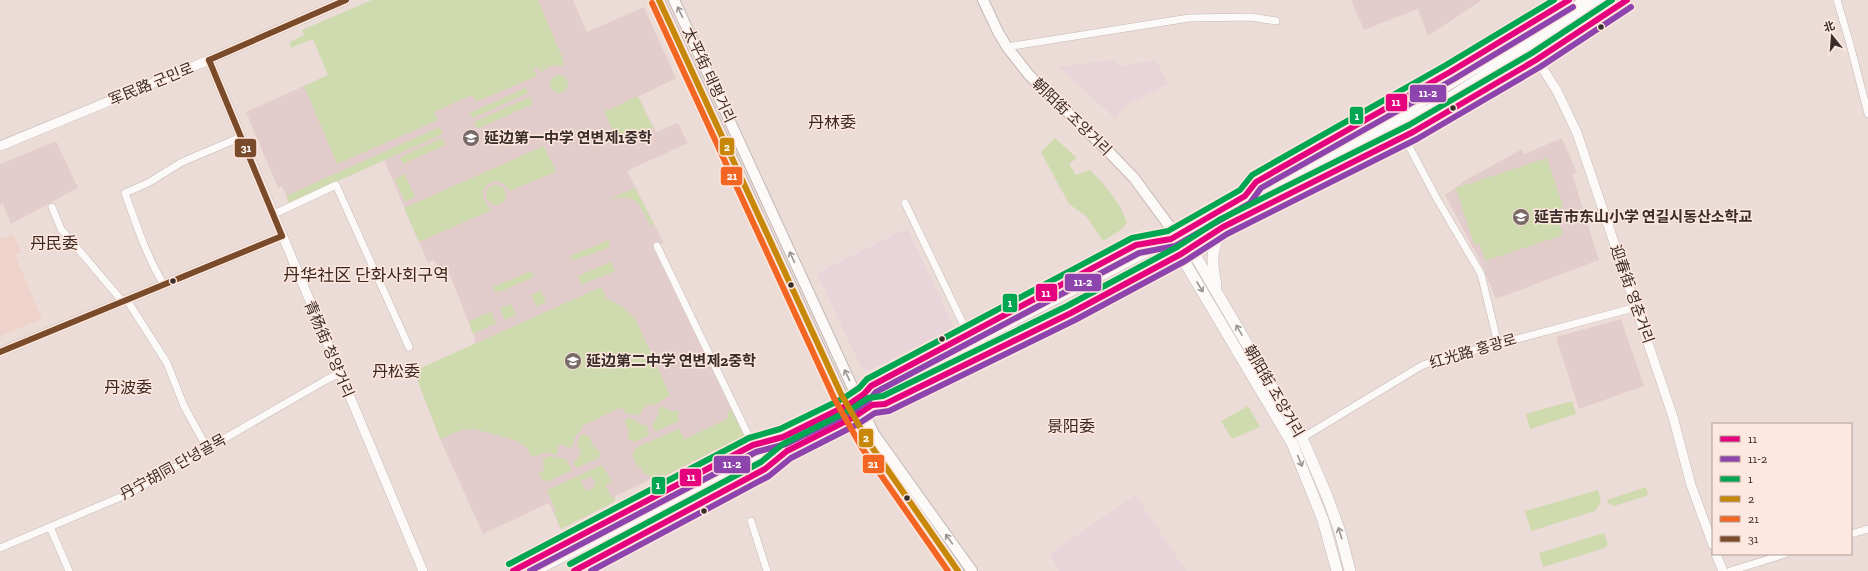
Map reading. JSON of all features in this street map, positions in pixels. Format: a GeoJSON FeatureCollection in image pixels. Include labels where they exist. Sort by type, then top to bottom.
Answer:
{"type":"FeatureCollection","features":[{"type":"Feature","properties":{"kind":"main road","name":"太平街 태평거리"},"geometry":{"type":"LineString","coordinates":[[659,0],[832,376],[869,443],[958,571]]}},
{"type":"Feature","properties":{"kind":"main road","name":"太平街 태평거리"},"geometry":{"type":"LineString","coordinates":[[674,0],[868,408],[874,434],[972,571]]}},
{"type":"Feature","properties":{"kind":"main road","name":"朝阳街 조양거리"},"geometry":{"type":"LineString","coordinates":[[983,0],[1007,48],[1041,88],[1125,169],[1170,227],[1186,240],[1302,438],[1327,496],[1340,532],[1350,571]]}},
{"type":"Feature","properties":{"kind":"main road"},"geometry":{"type":"LineString","coordinates":[[534,571],[773,447],[783,437],[848,405],[861,396],[875,392],[1173,241],[1186,240],[1228,216],[1441,103],[1586,0]]}},
{"type":"Feature","properties":{"kind":"main road"},"geometry":{"type":"LineString","coordinates":[[1186,240],[1245,196],[1400,115],[1526,44],[1599,0]]}},
{"type":"Feature","properties":{"kind":"main road"},"geometry":{"type":"LineString","coordinates":[[1218,293],[1212,258],[1217,239],[1228,216]]}},
{"type":"Feature","properties":{"kind":"main road","name":"朝阳街 조양거리"},"geometry":{"type":"LineString","coordinates":[[1170,227],[1173,241],[1292,443],[1319,507],[1337,571]]}},
{"type":"Feature","properties":{"kind":"main road"},"geometry":{"type":"LineString","coordinates":[[550,571],[761,459],[787,451],[854,417],[868,408],[876,397],[1173,241]]}},
{"type":"Feature","properties":{"kind":"main road"},"geometry":{"type":"LineString","coordinates":[[822,418],[828,430]]}},
{"type":"Feature","properties":{"kind":"street","name":"军民路 군민로"},"geometry":{"type":"LineString","coordinates":[[0,146],[209,60],[346,0]]}},
{"type":"Feature","properties":{"kind":"street"},"geometry":{"type":"LineString","coordinates":[[868,408],[885,404],[900,397],[1070,312],[1181,254],[1186,240],[1223,227],[1404,137],[1536,60],[1627,0]]}},
{"type":"Feature","properties":{"kind":"street"},"geometry":{"type":"LineString","coordinates":[[1837,0],[1868,114]]}},
{"type":"Feature","properties":{"kind":"street"},"geometry":{"type":"LineString","coordinates":[[1245,196],[1256,182],[1450,72],[1567,1]]}},
{"type":"Feature","properties":{"kind":"street"},"geometry":{"type":"LineString","coordinates":[[1007,48],[1189,18],[1251,17],[1276,21]]}},
{"type":"Feature","properties":{"kind":"street","name":"迎春街 영춘거리"},"geometry":{"type":"LineString","coordinates":[[1518,30],[1557,91],[1577,133],[1637,307],[1673,417],[1691,485],[1712,542]]}},
{"type":"Feature","properties":{"kind":"street","name":"青杨街 청양거리"},"geometry":{"type":"LineString","coordinates":[[209,60],[423,571]]}},
{"type":"Feature","properties":{"kind":"street"},"geometry":{"type":"LineString","coordinates":[[164,285],[148,254],[125,193],[148,183],[182,162],[241,137]]}},
{"type":"Feature","properties":{"kind":"street"},"geometry":{"type":"LineString","coordinates":[[1404,137],[1437,199],[1481,274],[1498,344]]}},
{"type":"Feature","properties":{"kind":"street"},"geometry":{"type":"LineString","coordinates":[[274,214],[336,184],[409,347]]}},
{"type":"Feature","properties":{"kind":"street"},"geometry":{"type":"LineString","coordinates":[[905,203],[968,334]]}},
{"type":"Feature","properties":{"kind":"street"},"geometry":{"type":"LineString","coordinates":[[52,207],[62,229],[125,301],[167,363],[184,406],[207,448]]}},
{"type":"Feature","properties":{"kind":"street"},"geometry":{"type":"LineString","coordinates":[[0,352],[282,236]]}},
{"type":"Feature","properties":{"kind":"street"},"geometry":{"type":"LineString","coordinates":[[861,396],[871,386],[1136,245],[1173,241]]}},
{"type":"Feature","properties":{"kind":"street"},"geometry":{"type":"LineString","coordinates":[[657,246],[753,444]]}},
{"type":"Feature","properties":{"kind":"street","name":"红光路 홍광로"},"geometry":{"type":"LineString","coordinates":[[1302,438],[1421,366],[1434,361],[1637,307]]}},
{"type":"Feature","properties":{"kind":"street","name":"丹宁胡同 단녕골목"},"geometry":{"type":"LineString","coordinates":[[0,548],[130,493],[340,373]]}},
{"type":"Feature","properties":{"kind":"street"},"geometry":{"type":"LineString","coordinates":[[512,571],[753,444],[783,437]]}},
{"type":"Feature","properties":{"kind":"street"},"geometry":{"type":"LineString","coordinates":[[574,571],[765,469],[787,451]]}},
{"type":"Feature","properties":{"kind":"street"},"geometry":{"type":"LineString","coordinates":[[751,521],[766,571]]}},
{"type":"Feature","properties":{"kind":"street"},"geometry":{"type":"LineString","coordinates":[[50,527],[69,571]]}},
{"type":"Feature","properties":{"kind":"street"},"geometry":{"type":"LineString","coordinates":[[1852,534],[1868,529]]}},
{"type":"Feature","properties":{"kind":"street"},"geometry":{"type":"LineString","coordinates":[[1716,555],[1723,571]]}},
{"type":"Feature","properties":{"kind":"street"},"geometry":{"type":"LineString","coordinates":[[1730,571],[1783,555]]}},
{"type":"Feature","properties":{"kind":"shaded area"},"geometry":{"type":"Polygon","coordinates":[[[395,0],[573,0],[587,32],[644,7],[676,78],[638,97],[656,132],[678,123],[688,143],[627,171],[664,243],[653,248],[744,436],[656,480],[651,479],[616,496],[614,502],[561,529],[549,503],[483,534],[440,439],[414,371],[474,345],[476,342],[448,270],[441,273],[434,260],[428,263],[384,160],[289,203],[282,186],[278,188],[246,112],[328,75],[312,35],[395,0]]]}},
{"type":"Feature","properties":{"kind":"shaded area"},"geometry":{"type":"Polygon","coordinates":[[[1351,0],[1482,0],[1428,36],[1418,9],[1364,30],[1351,0]]]}},
{"type":"Feature","properties":{"kind":"shaded area"},"geometry":{"type":"Polygon","coordinates":[[[1113,60],[1119,66],[1153,61],[1157,63],[1168,84],[1128,104],[1115,118],[1059,67],[1113,60]]]}},
{"type":"Feature","properties":{"kind":"shaded area","name":"延吉市东山小学 연길시동산소학교"},"geometry":{"type":"Polygon","coordinates":[[[1562,138],[1577,173],[1572,174],[1599,260],[1496,299],[1481,263],[1445,195],[1466,180],[1522,149],[1524,154],[1562,138]]]}},
{"type":"Feature","properties":{"kind":"shaded area"},"geometry":{"type":"Polygon","coordinates":[[[56,141],[78,188],[11,224],[3,204],[0,205],[0,164],[56,141]]]}},
{"type":"Feature","properties":{"kind":"shaded area"},"geometry":{"type":"Polygon","coordinates":[[[907,228],[954,327],[868,371],[862,369],[817,273],[907,228]]]}},
{"type":"Feature","properties":{"kind":"shaded area"},"geometry":{"type":"Polygon","coordinates":[[[13,234],[21,252],[15,255],[42,319],[0,336],[0,239],[13,234]]]}},
{"type":"Feature","properties":{"kind":"shaded area"},"geometry":{"type":"Polygon","coordinates":[[[1621,319],[1644,386],[1579,409],[1556,337],[1621,319]]]}},
{"type":"Feature","properties":{"kind":"shaded area"},"geometry":{"type":"Polygon","coordinates":[[[1135,495],[1186,571],[1059,571],[1050,554],[1135,495]]]}},
{"type":"Feature","properties":{"kind":"green space"},"geometry":{"type":"Polygon","coordinates":[[[372,0],[538,0],[563,59],[564,65],[550,66],[541,72],[537,67],[533,68],[537,76],[476,102],[472,95],[434,112],[438,120],[337,164],[304,86],[328,75],[313,39],[291,48],[290,42],[304,35],[302,30],[372,0]]]}},
{"type":"Feature","properties":{"kind":"green space"},"geometry":{"type":"Polygon","coordinates":[[[559,75],[565,78],[568,84],[565,90],[559,93],[553,90],[550,84],[553,78],[559,75]]]}},
{"type":"Feature","properties":{"kind":"green space"},"geometry":{"type":"Polygon","coordinates":[[[525,88],[528,93],[473,118],[470,113],[525,88]]]}},
{"type":"Feature","properties":{"kind":"green space"},"geometry":{"type":"Polygon","coordinates":[[[638,96],[653,128],[619,144],[604,112],[638,96]]]}},
{"type":"Feature","properties":{"kind":"green space"},"geometry":{"type":"Polygon","coordinates":[[[530,97],[533,104],[477,129],[474,122],[530,97]]]}},
{"type":"Feature","properties":{"kind":"green space"},"geometry":{"type":"Polygon","coordinates":[[[439,127],[443,134],[289,203],[286,196],[439,127]]]}},
{"type":"Feature","properties":{"kind":"green space"},"geometry":{"type":"Polygon","coordinates":[[[442,138],[445,145],[403,164],[400,157],[442,138]]]}},
{"type":"Feature","properties":{"kind":"green space"},"geometry":{"type":"Polygon","coordinates":[[[1055,138],[1077,158],[1069,164],[1076,175],[1090,170],[1112,194],[1124,214],[1127,222],[1122,229],[1103,241],[1086,216],[1069,204],[1041,152],[1055,138]]]}},
{"type":"Feature","properties":{"kind":"green space"},"geometry":{"type":"Polygon","coordinates":[[[544,146],[556,172],[509,191],[499,182],[488,184],[484,189],[483,195],[490,208],[489,211],[419,242],[404,208],[544,146]]]}},
{"type":"Feature","properties":{"kind":"green space"},"geometry":{"type":"Polygon","coordinates":[[[1547,158],[1563,206],[1557,213],[1563,235],[1485,261],[1480,244],[1474,245],[1456,188],[1547,158]]]}},
{"type":"Feature","properties":{"kind":"green space"},"geometry":{"type":"Polygon","coordinates":[[[405,174],[415,197],[405,202],[395,179],[405,174]]]}},
{"type":"Feature","properties":{"kind":"green space"},"geometry":{"type":"Polygon","coordinates":[[[496,185],[503,188],[506,195],[503,202],[496,205],[489,202],[486,195],[489,188],[496,185]]]}},
{"type":"Feature","properties":{"kind":"green space"},"geometry":{"type":"Polygon","coordinates":[[[635,188],[655,226],[650,224],[642,209],[634,200],[623,198],[606,201],[635,188]]]}},
{"type":"Feature","properties":{"kind":"green space"},"geometry":{"type":"Polygon","coordinates":[[[609,240],[610,243],[608,248],[574,260],[571,259],[570,256],[609,240]]]}},
{"type":"Feature","properties":{"kind":"green space"},"geometry":{"type":"Polygon","coordinates":[[[611,262],[615,271],[581,285],[578,276],[611,262]]]}},
{"type":"Feature","properties":{"kind":"green space"},"geometry":{"type":"Polygon","coordinates":[[[531,271],[534,277],[499,292],[494,291],[493,287],[531,271]]]}},
{"type":"Feature","properties":{"kind":"green space"},"geometry":{"type":"Polygon","coordinates":[[[601,287],[606,298],[620,305],[635,318],[670,395],[657,404],[647,405],[640,415],[626,414],[622,407],[582,426],[582,429],[576,435],[572,447],[568,448],[565,445],[560,445],[557,453],[554,455],[548,452],[532,457],[526,447],[515,440],[474,429],[462,430],[440,439],[414,371],[601,287]]]}},
{"type":"Feature","properties":{"kind":"green space"},"geometry":{"type":"Polygon","coordinates":[[[541,291],[546,302],[536,306],[531,295],[541,291]]]}},
{"type":"Feature","properties":{"kind":"green space"},"geometry":{"type":"Polygon","coordinates":[[[511,304],[516,315],[505,320],[500,308],[511,304]]]}},
{"type":"Feature","properties":{"kind":"green space"},"geometry":{"type":"Polygon","coordinates":[[[491,312],[496,323],[473,334],[469,321],[491,312]]]}},
{"type":"Feature","properties":{"kind":"green space"},"geometry":{"type":"Polygon","coordinates":[[[1572,401],[1576,414],[1530,429],[1526,414],[1572,401]]]}},
{"type":"Feature","properties":{"kind":"green space"},"geometry":{"type":"Polygon","coordinates":[[[664,406],[670,411],[678,411],[679,421],[655,432],[652,424],[657,418],[659,408],[664,406]]]}},
{"type":"Feature","properties":{"kind":"green space"},"geometry":{"type":"Polygon","coordinates":[[[1248,406],[1260,427],[1232,439],[1221,421],[1248,406]]]}},
{"type":"Feature","properties":{"kind":"green space"},"geometry":{"type":"Polygon","coordinates":[[[731,410],[744,436],[656,480],[651,479],[648,473],[644,475],[641,467],[638,468],[633,452],[639,446],[679,429],[685,439],[727,419],[728,412],[731,410]]]}},
{"type":"Feature","properties":{"kind":"green space"},"geometry":{"type":"Polygon","coordinates":[[[631,418],[642,425],[647,425],[649,435],[634,442],[628,439],[628,429],[625,423],[626,419],[631,418]]]}},
{"type":"Feature","properties":{"kind":"green space"},"geometry":{"type":"Polygon","coordinates":[[[582,434],[590,437],[592,445],[600,452],[599,458],[576,468],[574,463],[581,454],[577,443],[582,434]]]}},
{"type":"Feature","properties":{"kind":"green space"},"geometry":{"type":"Polygon","coordinates":[[[549,456],[566,459],[572,470],[549,481],[543,480],[539,473],[544,470],[543,459],[549,456]]]}},
{"type":"Feature","properties":{"kind":"green space"},"geometry":{"type":"Polygon","coordinates":[[[602,465],[612,482],[605,485],[612,498],[616,496],[614,502],[561,529],[554,513],[556,511],[547,490],[602,465]],[[591,476],[581,481],[584,488],[589,491],[593,488],[595,481],[591,476]]]}},
{"type":"Feature","properties":{"kind":"green space"},"geometry":{"type":"Polygon","coordinates":[[[1646,487],[1648,494],[1646,496],[1614,506],[1608,503],[1607,500],[1646,487]]]}},
{"type":"Feature","properties":{"kind":"green space"},"geometry":{"type":"Polygon","coordinates":[[[1598,490],[1601,502],[1595,511],[1531,531],[1525,511],[1598,490]]]}},
{"type":"Feature","properties":{"kind":"green space"},"geometry":{"type":"Polygon","coordinates":[[[1604,533],[1608,544],[1605,548],[1543,567],[1539,553],[1604,533]]]}},
{"type":"Feature","properties":{"kind":"transit line","name":"31"},"geometry":{"type":"LineString","coordinates":[[209,60],[346,0]]}},
{"type":"Feature","properties":{"kind":"transit line","name":"2"},"geometry":{"type":"LineString","coordinates":[[659,0],[841,394],[869,443],[958,571]]}},
{"type":"Feature","properties":{"kind":"transit line","name":"1"},"geometry":{"type":"LineString","coordinates":[[509,564],[749,438],[780,429],[844,398],[859,388],[867,379],[1132,238],[1168,231],[1240,190],[1252,175],[1446,65],[1554,0]]}},
{"type":"Feature","properties":{"kind":"transit line","name":"11"},"geometry":{"type":"LineString","coordinates":[[513,571],[753,445],[783,437],[848,405],[864,394],[871,386],[1136,245],[1171,239],[1245,196],[1256,182],[1450,72],[1569,0]]}},
{"type":"Feature","properties":{"kind":"transit line","name":"1"},"geometry":{"type":"LineString","coordinates":[[570,564],[761,462],[783,444],[850,410],[868,398],[883,396],[1067,306],[1177,247],[1219,220],[1409,125],[1532,53],[1612,0]]}},
{"type":"Feature","properties":{"kind":"transit line","name":"11"},"geometry":{"type":"LineString","coordinates":[[574,571],[765,469],[787,451],[854,417],[872,405],[885,404],[1071,313],[1181,254],[1223,227],[1413,132],[1536,60],[1627,0]]}},
{"type":"Feature","properties":{"kind":"transit line","name":"21"},"geometry":{"type":"LineString","coordinates":[[652,3],[834,398],[862,448],[948,571]]}},
{"type":"Feature","properties":{"kind":"transit line","name":"11-2"},"geometry":{"type":"LineString","coordinates":[[530,571],[756,452],[786,444],[852,412],[869,400],[876,392],[1139,253],[1175,246],[1250,203],[1261,188],[1454,79],[1573,7]]}},
{"type":"Feature","properties":{"kind":"transit line","name":"11-2"},"geometry":{"type":"LineString","coordinates":[[591,571],[769,476],[791,458],[858,424],[875,413],[889,411],[1075,320],[1185,261],[1227,234],[1417,139],[1540,67],[1631,7]]}},
{"type":"Feature","properties":{"kind":"transit line","name":"31"},"geometry":{"type":"LineString","coordinates":[[209,60],[282,236]]}},
{"type":"Feature","properties":{"kind":"transit line","name":"31"},"geometry":{"type":"LineString","coordinates":[[0,352],[282,236]]}},
{"type":"Feature","properties":{"kind":"place","name":"延边第一中学 연변제1중학"},"geometry":{"type":"Point","coordinates":[471,138]}},
{"type":"Feature","properties":{"kind":"place","name":"延吉市东山小学 연길시동산소학교"},"geometry":{"type":"Point","coordinates":[1521,217]}},
{"type":"Feature","properties":{"kind":"place","name":"延边第二中学 연변제2중학"},"geometry":{"type":"Point","coordinates":[573,361]}},
{"type":"Feature","properties":{"kind":"district","name":"丹林委"},"geometry":{"type":"Point","coordinates":[832,122]}},
{"type":"Feature","properties":{"kind":"district","name":"丹民委"},"geometry":{"type":"Point","coordinates":[54,243]}},
{"type":"Feature","properties":{"kind":"district","name":"丹华社区 단화사회구역"},"geometry":{"type":"Point","coordinates":[366,275]}},
{"type":"Feature","properties":{"kind":"district","name":"丹松委"},"geometry":{"type":"Point","coordinates":[396,371]}},
{"type":"Feature","properties":{"kind":"district","name":"丹波委"},"geometry":{"type":"Point","coordinates":[128,387]}},
{"type":"Feature","properties":{"kind":"district","name":"景阳委"},"geometry":{"type":"Point","coordinates":[1071,426]}}]}
